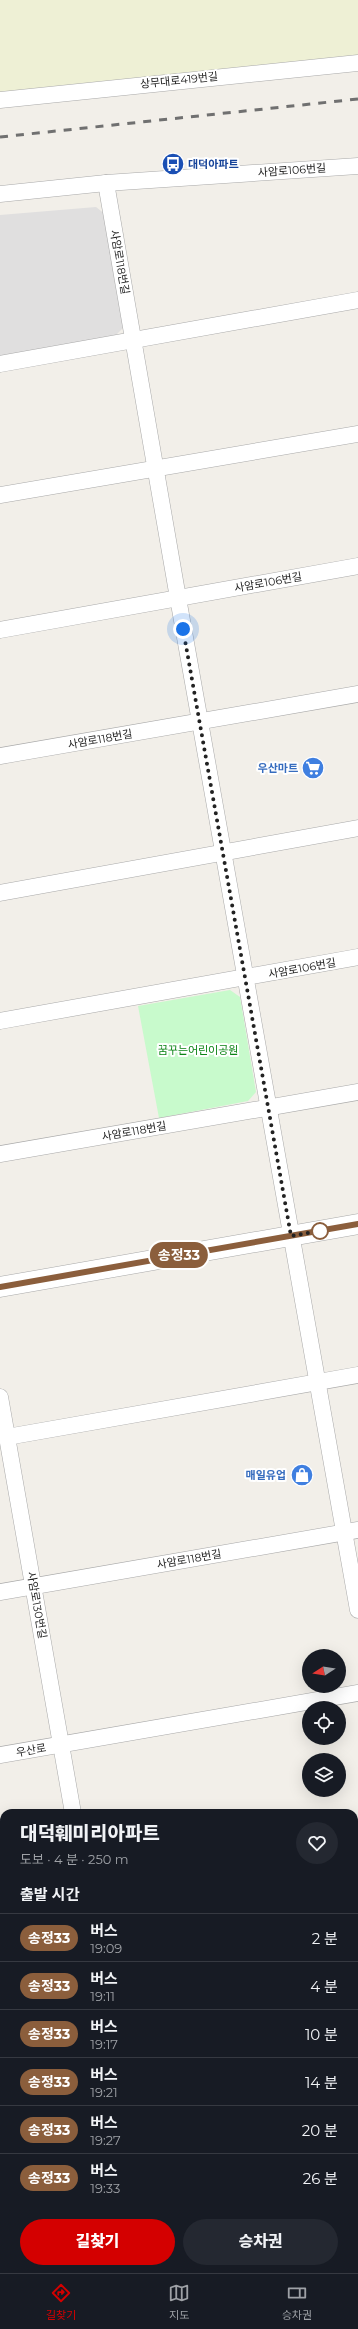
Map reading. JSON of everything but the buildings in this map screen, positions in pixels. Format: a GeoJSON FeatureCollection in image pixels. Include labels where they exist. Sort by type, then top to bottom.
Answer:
{"type":"FeatureCollection","features":[{"type":"Feature","properties":{"kind":"street","name":"상무대로419번길"},"geometry":{"type":"LineString","coordinates":[[0,100],[358,63]]}},
{"type":"Feature","properties":{"kind":"street","name":"사암로106번길"},"geometry":{"type":"LineString","coordinates":[[0,194],[106,183],[358,166]]}},
{"type":"Feature","properties":{"kind":"street","name":"사암로118번길"},"geometry":{"type":"LineString","coordinates":[[106,183],[317,1382],[351,1531],[358,1610]]}},
{"type":"Feature","properties":{"kind":"street"},"geometry":{"type":"LineString","coordinates":[[0,364],[358,300]]}},
{"type":"Feature","properties":{"kind":"street"},"geometry":{"type":"LineString","coordinates":[[0,495],[157,470],[358,434]]}},
{"type":"Feature","properties":{"kind":"street","name":"사암로106번길"},"geometry":{"type":"LineString","coordinates":[[178,598],[358,566]]}},
{"type":"Feature","properties":{"kind":"street"},"geometry":{"type":"LineString","coordinates":[[0,630],[178,598]]}},
{"type":"Feature","properties":{"kind":"street"},"geometry":{"type":"LineString","coordinates":[[200,721],[358,694]]}},
{"type":"Feature","properties":{"kind":"street","name":"사암로118번길"},"geometry":{"type":"LineString","coordinates":[[0,756],[200,721]]}},
{"type":"Feature","properties":{"kind":"street"},"geometry":{"type":"LineString","coordinates":[[0,894],[358,828]]}},
{"type":"Feature","properties":{"kind":"street","name":"사암로106번길"},"geometry":{"type":"LineString","coordinates":[[246,978],[358,957]]}},
{"type":"Feature","properties":{"kind":"street"},"geometry":{"type":"LineString","coordinates":[[0,1022],[246,978]]}},
{"type":"Feature","properties":{"kind":"street"},"geometry":{"type":"LineString","coordinates":[[268,1107],[358,1092]]}},
{"type":"Feature","properties":{"kind":"street","name":"사암로118번길"},"geometry":{"type":"LineString","coordinates":[[0,1154],[268,1107]]}},
{"type":"Feature","properties":{"kind":"street"},"geometry":{"type":"LineString","coordinates":[[0,1287],[358,1224]]}},
{"type":"Feature","properties":{"kind":"street"},"geometry":{"type":"LineString","coordinates":[[7,1437],[358,1375]]}},
{"type":"Feature","properties":{"kind":"street","name":"사암로130번길"},"geometry":{"type":"LineString","coordinates":[[0,1397],[72,1809]]}},
{"type":"Feature","properties":{"kind":"street","name":"사암로118번길"},"geometry":{"type":"LineString","coordinates":[[33,1586],[351,1531]]}},
{"type":"Feature","properties":{"kind":"street"},"geometry":{"type":"LineString","coordinates":[[0,1592],[33,1586]]}},
{"type":"Feature","properties":{"kind":"street"},"geometry":{"type":"LineString","coordinates":[[61,1745],[358,1693]]}},
{"type":"Feature","properties":{"kind":"street","name":"우산로"},"geometry":{"type":"LineString","coordinates":[[0,1755],[61,1745]]}},
{"type":"Feature","properties":{"kind":"shaded area"},"geometry":{"type":"Polygon","coordinates":[[[96,207],[106,215],[123,328],[114,337],[0,358],[0,215],[96,207]]]}},
{"type":"Feature","properties":{"kind":"green space"},"geometry":{"type":"Polygon","coordinates":[[[0,0],[358,0],[358,63],[0,97],[0,0]]]}},
{"type":"Feature","properties":{"kind":"green space","name":"꿈꾸는어린이공원"},"geometry":{"type":"Polygon","coordinates":[[[230,990],[240,997],[256,1092],[248,1101],[159,1118],[138,1006],[230,990]]]}},
{"type":"Feature","properties":{"kind":"railway"},"geometry":{"type":"LineString","coordinates":[[0,137],[358,99]]}},
{"type":"Feature","properties":{"kind":"bus line","name":"송정33"},"geometry":{"type":"LineString","coordinates":[[0,1287],[358,1224]]}},
{"type":"Feature","properties":{"kind":"place","name":"대덕아파트"},"geometry":{"type":"Point","coordinates":[173,164]}},
{"type":"Feature","properties":{"kind":"place","name":"우산마트"},"geometry":{"type":"Point","coordinates":[313,768]}},
{"type":"Feature","properties":{"kind":"place","name":"매일유업"},"geometry":{"type":"Point","coordinates":[302,1475]}},
{"type":"Feature","properties":{"kind":"route"},"geometry":{"type":"LineString","coordinates":[[183,629],[291,1236],[320,1231]]}}]}
